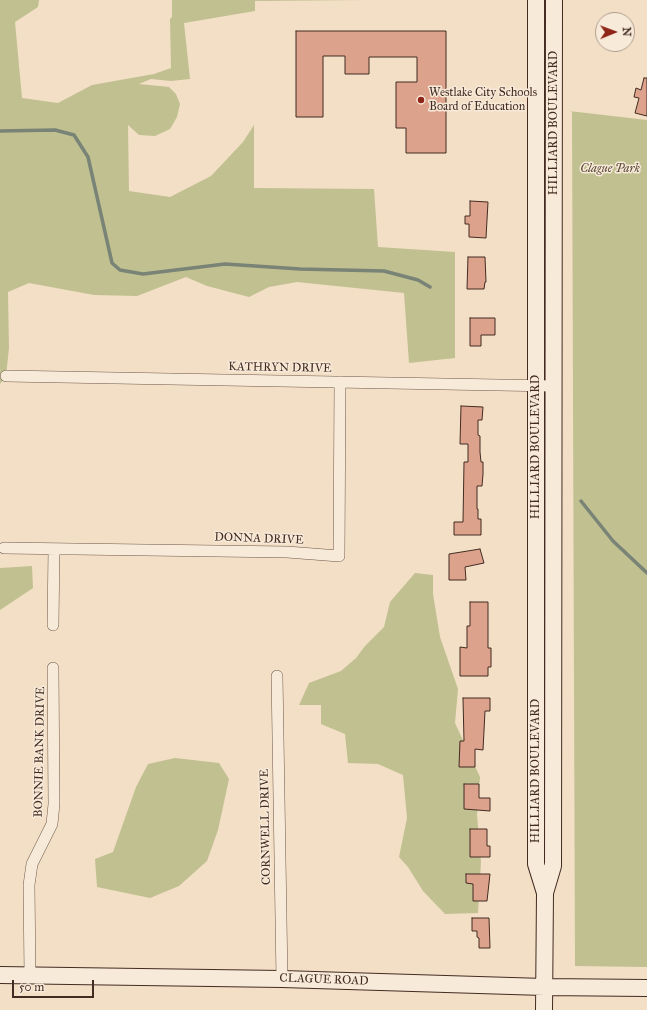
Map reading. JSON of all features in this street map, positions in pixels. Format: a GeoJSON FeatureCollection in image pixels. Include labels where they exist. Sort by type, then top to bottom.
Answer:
{"type":"FeatureCollection","features":[{"type":"Feature","properties":{"kind":"main road","name":"HILLIARD BOULEVARD"},"geometry":{"type":"LineString","coordinates":[[536,0],[536,864],[545,893]]}},
{"type":"Feature","properties":{"kind":"main road","name":"HILLIARD BOULEVARD"},"geometry":{"type":"LineString","coordinates":[[544,1010],[545,893],[553,866],[554,0]]}},
{"type":"Feature","properties":{"kind":"main road","name":"CLAGUE ROAD"},"geometry":{"type":"LineString","coordinates":[[0,975],[282,979],[544,988],[647,988]]}},
{"type":"Feature","properties":{"kind":"street","name":"KATHRYN DRIVE"},"geometry":{"type":"LineString","coordinates":[[6,376],[554,386]]}},
{"type":"Feature","properties":{"kind":"street","name":"DONNA DRIVE"},"geometry":{"type":"LineString","coordinates":[[4,548],[287,552],[339,556],[340,382]]}},
{"type":"Feature","properties":{"kind":"street"},"geometry":{"type":"LineString","coordinates":[[53,625],[54,549]]}},
{"type":"Feature","properties":{"kind":"street","name":"BONNIE BANK DRIVE"},"geometry":{"type":"LineString","coordinates":[[30,976],[29,885],[32,864],[52,824],[54,804],[53,668]]}},
{"type":"Feature","properties":{"kind":"street","name":"CORNWELL DRIVE"},"geometry":{"type":"LineString","coordinates":[[277,676],[282,979]]}},
{"type":"Feature","properties":{"kind":"green space"},"geometry":{"type":"Polygon","coordinates":[[[0,0],[39,0],[38,7],[15,22],[22,98],[58,103],[92,85],[154,74],[171,68],[170,19],[172,17],[172,0],[365,0],[255,1],[255,11],[184,23],[190,79],[171,81],[151,79],[139,84],[169,87],[176,94],[180,104],[177,117],[170,129],[155,136],[139,135],[128,125],[129,191],[170,197],[211,176],[243,142],[254,125],[254,188],[374,189],[378,247],[455,252],[455,358],[409,363],[404,293],[297,282],[269,287],[249,297],[207,286],[186,277],[137,296],[94,295],[29,283],[8,292],[9,348],[6,376],[0,384],[0,0]]]}},
{"type":"Feature","properties":{"kind":"green space"},"geometry":{"type":"Polygon","coordinates":[[[542,30],[547,34],[546,140],[544,143],[542,30]]]}},
{"type":"Feature","properties":{"kind":"green space","name":"Clague Park"},"geometry":{"type":"Polygon","coordinates":[[[572,111],[647,120],[647,967],[575,966],[572,111]]]}},
{"type":"Feature","properties":{"kind":"green space"},"geometry":{"type":"Polygon","coordinates":[[[543,165],[547,166],[546,371],[543,371],[543,165]]]}},
{"type":"Feature","properties":{"kind":"green space"},"geometry":{"type":"Polygon","coordinates":[[[541,398],[548,398],[546,732],[543,731],[541,398]]]}},
{"type":"Feature","properties":{"kind":"green space"},"geometry":{"type":"Polygon","coordinates":[[[32,566],[33,588],[0,610],[0,568],[32,566]]]}},
{"type":"Feature","properties":{"kind":"green space"},"geometry":{"type":"Polygon","coordinates":[[[415,573],[433,575],[433,594],[440,637],[458,689],[455,723],[480,777],[477,815],[481,862],[478,913],[445,914],[423,891],[408,867],[399,857],[407,818],[403,775],[378,764],[348,763],[345,734],[321,724],[321,705],[299,705],[309,683],[341,671],[356,658],[365,646],[384,627],[390,602],[415,573]]]}},
{"type":"Feature","properties":{"kind":"green space"},"geometry":{"type":"Polygon","coordinates":[[[175,758],[219,763],[229,779],[218,830],[207,861],[179,886],[150,898],[97,887],[95,859],[113,852],[136,787],[148,764],[175,758]]]}},
{"type":"Feature","properties":{"kind":"building","name":"Westlake City Schools Board of Education"},"geometry":{"type":"Polygon","coordinates":[[[296,31],[446,31],[446,153],[406,153],[406,128],[396,128],[396,82],[417,82],[417,57],[369,57],[369,74],[345,74],[345,56],[323,56],[323,117],[296,117],[296,31]]]}},
{"type":"Feature","properties":{"kind":"building"},"geometry":{"type":"Polygon","coordinates":[[[644,78],[647,78],[647,116],[635,113],[639,98],[634,97],[636,88],[641,90],[644,78]]]}},
{"type":"Feature","properties":{"kind":"building"},"geometry":{"type":"Polygon","coordinates":[[[470,201],[488,202],[486,238],[469,237],[469,224],[465,224],[465,216],[470,216],[470,201]]]}},
{"type":"Feature","properties":{"kind":"building"},"geometry":{"type":"Polygon","coordinates":[[[468,257],[485,257],[486,282],[484,289],[467,289],[468,257]]]}},
{"type":"Feature","properties":{"kind":"building"},"geometry":{"type":"Polygon","coordinates":[[[470,318],[495,318],[495,335],[481,335],[481,346],[470,346],[470,318]]]}},
{"type":"Feature","properties":{"kind":"building"},"geometry":{"type":"Polygon","coordinates":[[[461,406],[483,407],[482,420],[478,420],[481,462],[483,462],[482,486],[477,486],[477,509],[478,519],[481,519],[481,535],[454,535],[454,522],[463,522],[464,462],[468,462],[468,444],[460,444],[461,406]]]}},
{"type":"Feature","properties":{"kind":"building"},"geometry":{"type":"Polygon","coordinates":[[[480,549],[484,563],[465,567],[466,580],[449,580],[449,554],[480,549]]]}},
{"type":"Feature","properties":{"kind":"building"},"geometry":{"type":"Polygon","coordinates":[[[470,602],[488,602],[488,648],[491,648],[491,667],[488,667],[488,676],[460,676],[460,647],[467,648],[467,626],[470,626],[470,602]]]}},
{"type":"Feature","properties":{"kind":"building"},"geometry":{"type":"Polygon","coordinates":[[[463,698],[490,698],[490,711],[485,711],[483,750],[475,749],[475,767],[459,767],[460,741],[464,741],[463,698]]]}},
{"type":"Feature","properties":{"kind":"building"},"geometry":{"type":"Polygon","coordinates":[[[464,784],[479,784],[479,798],[490,798],[490,811],[464,809],[464,784]]]}},
{"type":"Feature","properties":{"kind":"building"},"geometry":{"type":"Polygon","coordinates":[[[470,829],[487,829],[487,846],[490,846],[490,857],[470,857],[470,829]]]}},
{"type":"Feature","properties":{"kind":"building"},"geometry":{"type":"Polygon","coordinates":[[[466,874],[490,874],[487,901],[473,901],[473,884],[466,883],[466,874]]]}},
{"type":"Feature","properties":{"kind":"building"},"geometry":{"type":"Polygon","coordinates":[[[472,918],[489,918],[490,948],[479,948],[477,931],[472,931],[472,918]]]}},
{"type":"Feature","properties":{"kind":"waterway"},"geometry":{"type":"LineString","coordinates":[[0,131],[55,130],[74,135],[88,157],[112,263],[120,270],[143,274],[225,264],[300,269],[384,271],[418,280],[430,287]]}},
{"type":"Feature","properties":{"kind":"waterway"},"geometry":{"type":"LineString","coordinates":[[581,501],[613,541],[647,573]]}},
{"type":"Feature","properties":{"kind":"place","name":"Westlake City Schools Board of Education"},"geometry":{"type":"Point","coordinates":[421,100]}}]}
